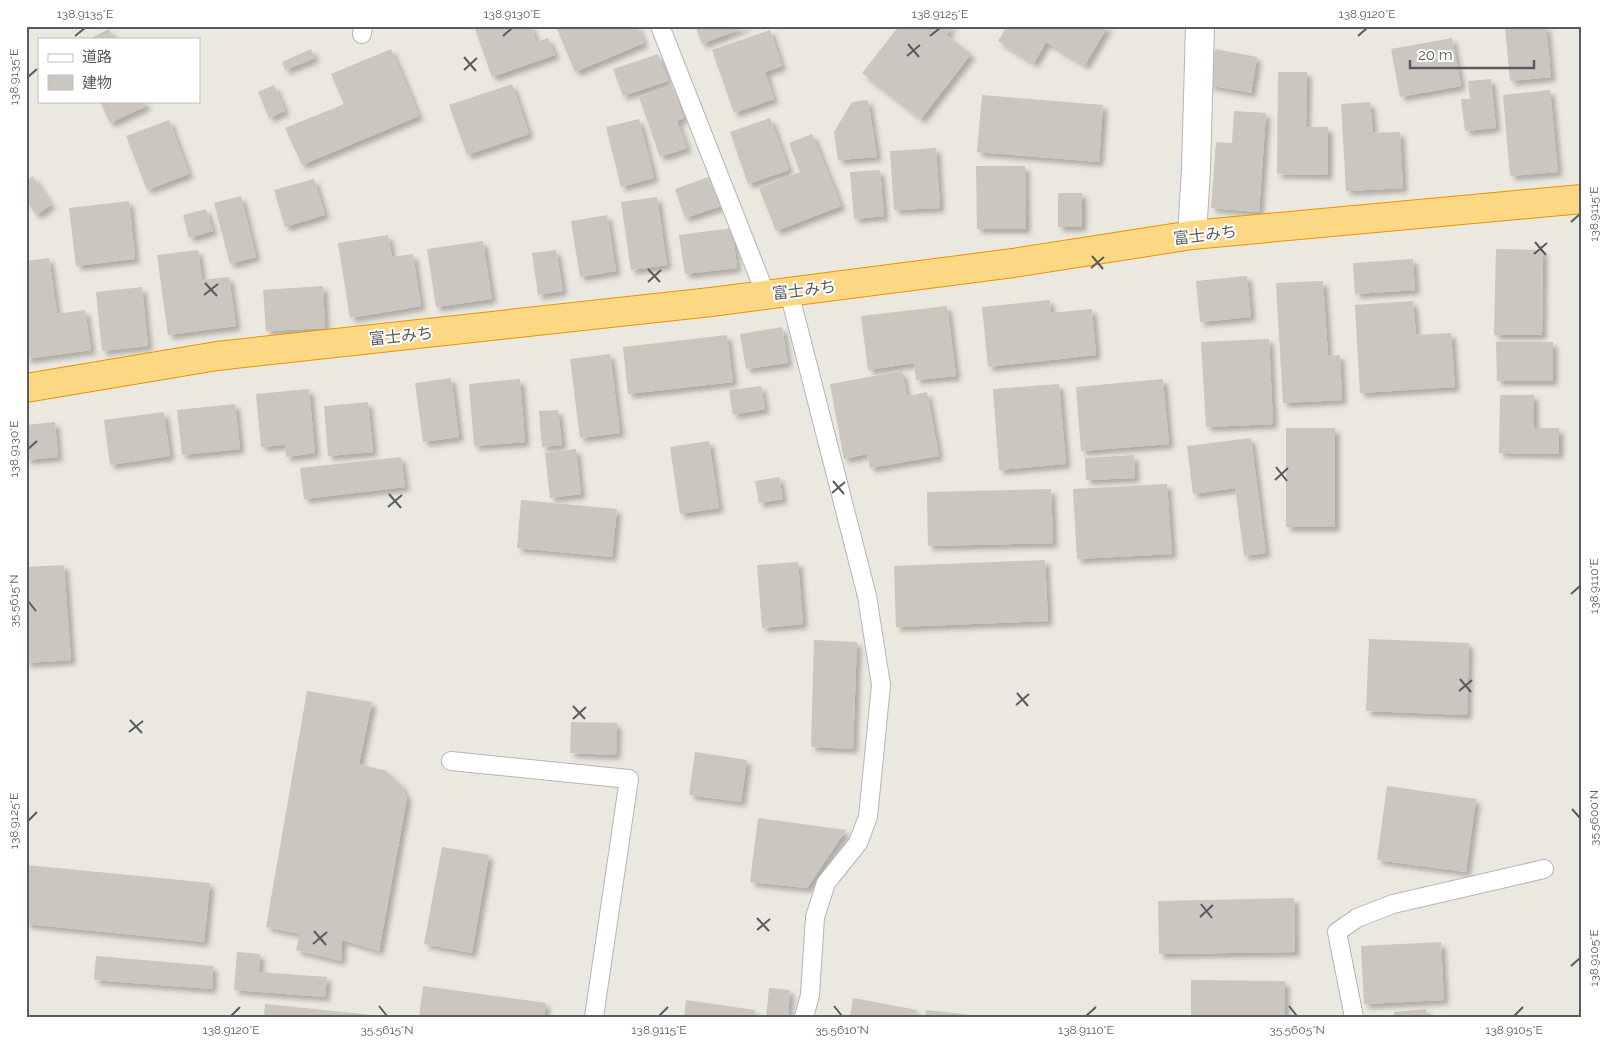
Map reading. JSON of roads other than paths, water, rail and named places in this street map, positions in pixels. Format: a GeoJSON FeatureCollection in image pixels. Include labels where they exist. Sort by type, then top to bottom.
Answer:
{"type":"FeatureCollection","features":[{"type":"Feature","properties":{"kind":"highway","name":"富士みち"},"geometry":{"type":"LineString","coordinates":[[26,388],[217,356],[777,294],[1014,263],[1192,236],[1582,199]]}},
{"type":"Feature","properties":{"kind":"street"},"geometry":{"type":"LineString","coordinates":[[1192,236],[1200,26]]}},
{"type":"Feature","properties":{"kind":"lane"},"geometry":{"type":"LineString","coordinates":[[660,26],[777,294],[867,596],[881,685],[868,817],[858,842],[826,883],[815,917],[810,995],[804,1017]]}},
{"type":"Feature","properties":{"kind":"lane"},"geometry":{"type":"LineString","coordinates":[[452,761],[629,780],[594,1017]]}},
{"type":"Feature","properties":{"kind":"lane"},"geometry":{"type":"LineString","coordinates":[[1354,1017],[1337,932],[1357,918],[1393,904],[1544,869]]}}]}
